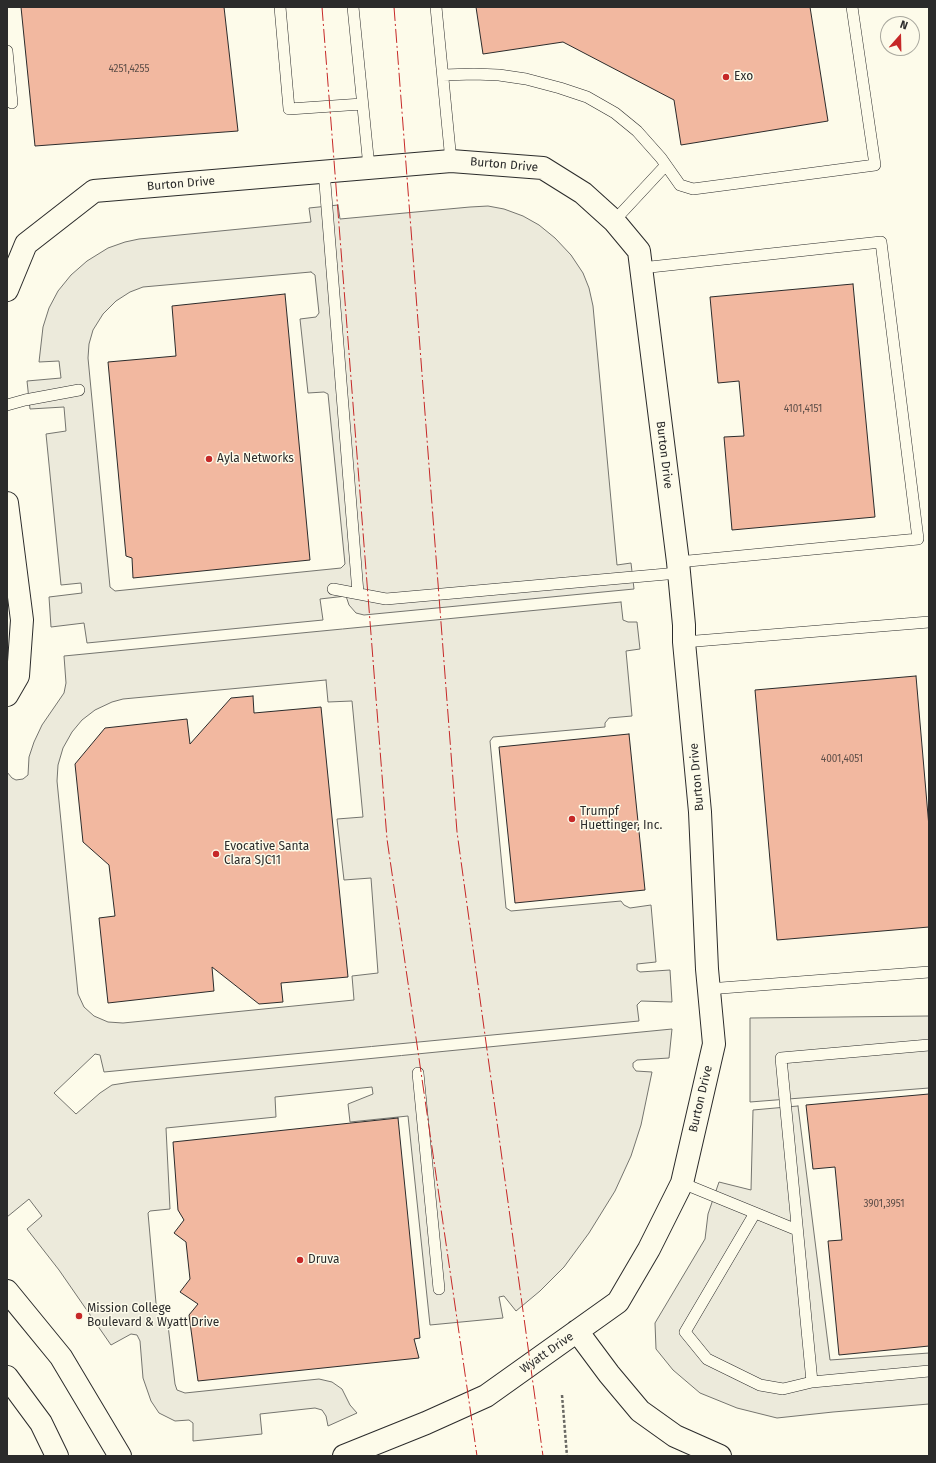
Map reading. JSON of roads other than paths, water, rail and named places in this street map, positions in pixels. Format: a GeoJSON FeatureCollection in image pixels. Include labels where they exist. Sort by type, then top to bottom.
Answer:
{"type":"FeatureCollection","features":[{"type":"Feature","properties":{"kind":"street","name":"Burton Drive"},"geometry":{"type":"LineString","coordinates":[[7,290],[26,244],[94,192],[451,161],[542,168],[583,193],[614,221],[639,251],[684,625],[684,642],[700,812],[708,989],[714,1044],[682,1183],[649,1249],[618,1302],[577,1331]]}},
{"type":"Feature","properties":{"kind":"street"},"geometry":{"type":"LineString","coordinates":[[7,503],[22,620],[18,676],[7,696]]}},
{"type":"Feature","properties":{"kind":"street"},"geometry":{"type":"LineString","coordinates":[[7,1291],[61,1357],[120,1456]]}},
{"type":"Feature","properties":{"kind":"street","name":"Wyatt Drive"},"geometry":{"type":"LineString","coordinates":[[356,1454],[486,1396],[577,1331],[609,1374],[640,1411],[675,1436],[720,1456]]}},
{"type":"Feature","properties":{"kind":"street"},"geometry":{"type":"LineString","coordinates":[[7,1377],[41,1423],[57,1456]]}},
{"type":"Feature","properties":{"kind":"lane"},"geometry":{"type":"LineString","coordinates":[[280,7],[289,109],[362,104]]}},
{"type":"Feature","properties":{"kind":"lane"},"geometry":{"type":"LineString","coordinates":[[353,7],[369,167]]}},
{"type":"Feature","properties":{"kind":"lane"},"geometry":{"type":"LineString","coordinates":[[436,7],[451,161]]}},
{"type":"Feature","properties":{"kind":"lane"},"geometry":{"type":"LineString","coordinates":[[443,75],[474,74],[512,77],[560,88],[587,97],[615,113],[637,131],[666,165],[680,185],[693,189],[875,165],[852,7]]}},
{"type":"Feature","properties":{"kind":"lane"},"geometry":{"type":"LineString","coordinates":[[7,51],[12,103]]}},
{"type":"Feature","properties":{"kind":"lane"},"geometry":{"type":"LineString","coordinates":[[614,221],[666,165]]}},
{"type":"Feature","properties":{"kind":"lane"},"geometry":{"type":"LineString","coordinates":[[324,171],[358,593]]}},
{"type":"Feature","properties":{"kind":"lane"},"geometry":{"type":"LineString","coordinates":[[333,589],[386,599],[678,568],[918,540],[881,242],[641,268]]}},
{"type":"Feature","properties":{"kind":"lane"},"geometry":{"type":"LineString","coordinates":[[7,404],[79,390]]}},
{"type":"Feature","properties":{"kind":"lane"},"geometry":{"type":"LineString","coordinates":[[684,642],[929,622]]}},
{"type":"Feature","properties":{"kind":"lane"},"geometry":{"type":"LineString","coordinates":[[708,989],[929,972]]}},
{"type":"Feature","properties":{"kind":"lane"},"geometry":{"type":"LineString","coordinates":[[812,1382],[781,1058],[929,1045]]}},
{"type":"Feature","properties":{"kind":"lane"},"geometry":{"type":"LineString","coordinates":[[418,1073],[440,1289]]}},
{"type":"Feature","properties":{"kind":"lane"},"geometry":{"type":"LineString","coordinates":[[682,1183],[797,1230]]}},
{"type":"Feature","properties":{"kind":"lane"},"geometry":{"type":"LineString","coordinates":[[755,1213],[685,1332],[707,1359],[760,1385],[783,1389],[812,1382],[929,1371]]}},
{"type":"Feature","properties":{"kind":"place","name":"Exo"},"geometry":{"type":"Point","coordinates":[726,77]}},
{"type":"Feature","properties":{"kind":"place","name":"Ayla Networks"},"geometry":{"type":"Point","coordinates":[209,459]}},
{"type":"Feature","properties":{"kind":"place","name":"Trumpf Huettinger, Inc."},"geometry":{"type":"Point","coordinates":[572,819]}},
{"type":"Feature","properties":{"kind":"place","name":"Evocative Santa Clara SJC11"},"geometry":{"type":"Point","coordinates":[216,854]}},
{"type":"Feature","properties":{"kind":"place","name":"Druva"},"geometry":{"type":"Point","coordinates":[300,1260]}},
{"type":"Feature","properties":{"kind":"place","name":"Mission College Boulevard & Wyatt Drive"},"geometry":{"type":"Point","coordinates":[79,1316]}}]}
